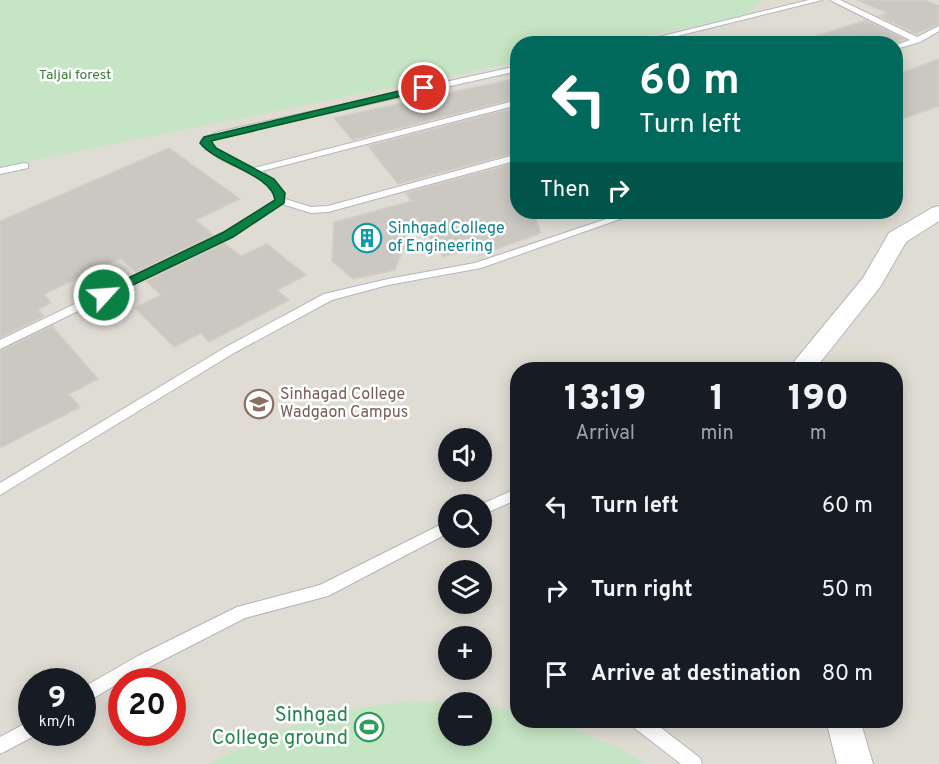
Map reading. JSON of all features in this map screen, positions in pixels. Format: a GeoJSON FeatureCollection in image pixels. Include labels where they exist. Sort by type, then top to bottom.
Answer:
{"type":"FeatureCollection","features":[{"type":"Feature","properties":{"kind":"street"},"geometry":{"type":"LineString","coordinates":[[807,362],[872,282],[897,238],[939,212]]}},
{"type":"Feature","properties":{"kind":"street"},"geometry":{"type":"LineString","coordinates":[[845,728],[855,764]]}},
{"type":"Feature","properties":{"kind":"lane"},"geometry":{"type":"LineString","coordinates":[[667,36],[818,0]]}},
{"type":"Feature","properties":{"kind":"lane"},"geometry":{"type":"LineString","coordinates":[[834,0],[916,40]]}},
{"type":"Feature","properties":{"kind":"lane"},"geometry":{"type":"LineString","coordinates":[[903,45],[939,28]]}},
{"type":"Feature","properties":{"kind":"lane"},"geometry":{"type":"LineString","coordinates":[[926,34],[939,40]]}},
{"type":"Feature","properties":{"kind":"lane"},"geometry":{"type":"LineString","coordinates":[[280,201],[275,186],[254,171],[212,151],[206,141],[229,132],[510,70]]}},
{"type":"Feature","properties":{"kind":"lane"},"geometry":{"type":"LineString","coordinates":[[254,171],[510,104]]}},
{"type":"Feature","properties":{"kind":"lane"},"geometry":{"type":"LineString","coordinates":[[0,345],[228,234],[280,201],[311,210],[327,209],[510,159]]}},
{"type":"Feature","properties":{"kind":"lane"},"geometry":{"type":"LineString","coordinates":[[0,171],[25,166]]}},
{"type":"Feature","properties":{"kind":"lane"},"geometry":{"type":"LineString","coordinates":[[0,490],[230,350],[328,297],[388,282],[477,266],[614,219]]}},
{"type":"Feature","properties":{"kind":"lane"},"geometry":{"type":"LineString","coordinates":[[492,505],[510,496]]}},
{"type":"Feature","properties":{"kind":"lane"},"geometry":{"type":"LineString","coordinates":[[96,690],[144,661],[242,612],[323,591],[438,532]]}},
{"type":"Feature","properties":{"kind":"lane"},"geometry":{"type":"LineString","coordinates":[[648,728],[694,764]]}},
{"type":"Feature","properties":{"kind":"lane"},"geometry":{"type":"LineString","coordinates":[[0,746],[18,736]]}},
{"type":"Feature","properties":{"kind":"shaded area","name":"Sinhagad College Wadgaon Campus"},"geometry":{"type":"Polygon","coordinates":[[[589,0],[939,0],[939,764],[0,764],[0,145],[589,0]]]}},
{"type":"Feature","properties":{"kind":"green space","name":"Taljai forest"},"geometry":{"type":"Polygon","coordinates":[[[0,0],[763,0],[745,16],[645,36],[510,36],[510,63],[0,167],[0,0]]]}},
{"type":"Feature","properties":{"kind":"green space","name":"Sinhgad College ground"},"geometry":{"type":"Polygon","coordinates":[[[409,701],[438,702],[438,746],[492,746],[492,706],[510,710],[510,728],[571,728],[617,747],[645,764],[209,764],[269,734],[339,711],[409,701]]]}},
{"type":"Feature","properties":{"kind":"building"},"geometry":{"type":"Polygon","coordinates":[[[857,0],[925,0],[939,6],[939,24],[916,34],[879,16],[888,13],[857,0]]]}},
{"type":"Feature","properties":{"kind":"building"},"geometry":{"type":"Polygon","coordinates":[[[866,20],[897,36],[816,36],[866,20]]]}},
{"type":"Feature","properties":{"kind":"building"},"geometry":{"type":"Polygon","coordinates":[[[939,59],[939,106],[903,119],[903,72],[939,59]]]}},
{"type":"Feature","properties":{"kind":"building"},"geometry":{"type":"Polygon","coordinates":[[[510,80],[510,100],[352,140],[334,118],[510,80]]]}},
{"type":"Feature","properties":{"kind":"building"},"geometry":{"type":"Polygon","coordinates":[[[510,109],[510,154],[398,184],[368,146],[510,109]]]}},
{"type":"Feature","properties":{"kind":"building"},"geometry":{"type":"Polygon","coordinates":[[[169,148],[240,199],[196,220],[213,235],[136,272],[121,258],[44,294],[51,303],[38,309],[44,316],[0,338],[0,221],[169,148]]]}},
{"type":"Feature","properties":{"kind":"building"},"geometry":{"type":"Polygon","coordinates":[[[510,164],[510,219],[536,219],[541,233],[480,255],[475,246],[443,257],[416,217],[395,270],[353,279],[332,261],[334,222],[412,201],[405,193],[510,164]]]}},
{"type":"Feature","properties":{"kind":"building"},"geometry":{"type":"Polygon","coordinates":[[[224,243],[241,256],[267,244],[306,275],[277,290],[289,300],[209,342],[201,333],[174,347],[135,308],[161,295],[146,281],[224,243]]]}},
{"type":"Feature","properties":{"kind":"building"},"geometry":{"type":"Polygon","coordinates":[[[52,326],[98,379],[69,394],[80,407],[0,448],[0,351],[52,326]]]}},
{"type":"Feature","properties":{"kind":"place","name":"Sinhgad College of Engineering"},"geometry":{"type":"Point","coordinates":[367,238]}},
{"type":"Feature","properties":{"kind":"place","name":"Sinhagad College Wadgaon Campus"},"geometry":{"type":"Point","coordinates":[259,404]}},
{"type":"Feature","properties":{"kind":"place","name":"Sinhgad College ground"},"geometry":{"type":"Point","coordinates":[369,727]}},
{"type":"Feature","properties":{"kind":"route"},"geometry":{"type":"LineString","coordinates":[[104,295],[228,234],[280,201],[278,189],[265,177],[212,151],[205,143],[211,137],[424,88]]}}]}
